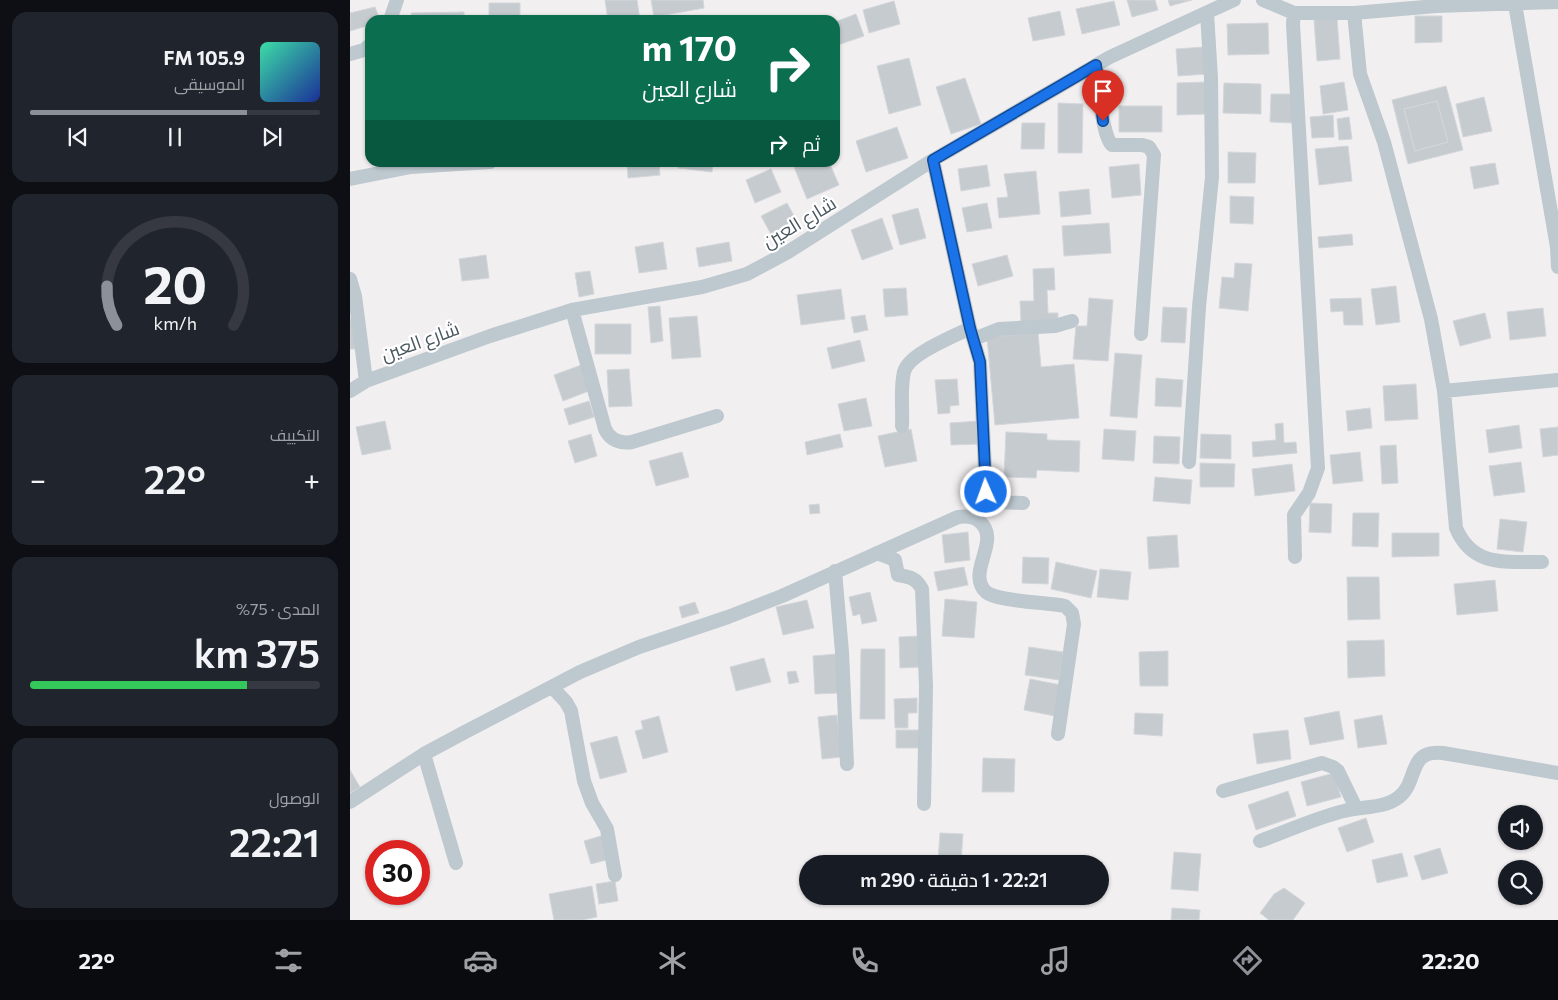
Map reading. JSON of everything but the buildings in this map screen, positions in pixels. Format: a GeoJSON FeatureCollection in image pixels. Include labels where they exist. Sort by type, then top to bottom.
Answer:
{"type":"FeatureCollection","features":[{"type":"Feature","properties":{"kind":"street"},"geometry":{"type":"LineString","coordinates":[[392,15],[397,0]]}},
{"type":"Feature","properties":{"kind":"street","name":"شارع العين"},"geometry":{"type":"LineString","coordinates":[[350,391],[366,381],[490,336],[572,310],[702,287],[747,274],[788,252],[933,160],[1110,57],[1234,0]]}},
{"type":"Feature","properties":{"kind":"street"},"geometry":{"type":"LineString","coordinates":[[1263,0],[1294,13],[1354,13],[1436,6],[1558,2]]}},
{"type":"Feature","properties":{"kind":"street"},"geometry":{"type":"LineString","coordinates":[[1515,4],[1558,267]]}},
{"type":"Feature","properties":{"kind":"street"},"geometry":{"type":"LineString","coordinates":[[1188,462],[1199,308],[1212,177],[1211,78],[1207,13]]}},
{"type":"Feature","properties":{"kind":"street"},"geometry":{"type":"LineString","coordinates":[[1294,13],[1318,468],[1309,493],[1294,515],[1295,557]]}},
{"type":"Feature","properties":{"kind":"street"},"geometry":{"type":"LineString","coordinates":[[1354,13],[1360,74],[1377,121],[1408,228],[1431,319],[1444,391],[1454,518],[1460,538],[1474,554],[1483,558],[1494,561],[1542,562]]}},
{"type":"Feature","properties":{"kind":"street"},"geometry":{"type":"LineString","coordinates":[[350,54],[365,49]]}},
{"type":"Feature","properties":{"kind":"street"},"geometry":{"type":"LineString","coordinates":[[1096,65],[1103,121],[1108,141],[1112,145],[1135,144],[1149,147],[1154,155],[1141,334]]}},
{"type":"Feature","properties":{"kind":"street"},"geometry":{"type":"LineString","coordinates":[[933,160],[982,373],[987,496],[994,501],[1023,503]]}},
{"type":"Feature","properties":{"kind":"street"},"geometry":{"type":"LineString","coordinates":[[350,178],[411,167]]}},
{"type":"Feature","properties":{"kind":"street"},"geometry":{"type":"LineString","coordinates":[[350,279],[355,296],[366,381]]}},
{"type":"Feature","properties":{"kind":"street"},"geometry":{"type":"LineString","coordinates":[[572,310],[605,429],[611,438],[621,443],[632,442],[717,416]]}},
{"type":"Feature","properties":{"kind":"street"},"geometry":{"type":"LineString","coordinates":[[902,426],[903,377],[906,365],[915,357],[972,334],[999,329],[1055,326],[1072,321]]}},
{"type":"Feature","properties":{"kind":"street"},"geometry":{"type":"LineString","coordinates":[[1444,391],[1558,380]]}},
{"type":"Feature","properties":{"kind":"street"},"geometry":{"type":"LineString","coordinates":[[350,802],[424,754],[610,659],[639,646],[756,607],[958,516],[974,517],[986,528],[988,536],[979,574],[984,590],[994,597],[1060,605],[1069,609],[1074,618],[1058,734]]}},
{"type":"Feature","properties":{"kind":"street"},"geometry":{"type":"LineString","coordinates":[[877,553],[895,560],[898,575],[912,577],[922,589],[926,686],[924,804]]}},
{"type":"Feature","properties":{"kind":"street"},"geometry":{"type":"LineString","coordinates":[[835,571],[842,652],[846,764]]}},
{"type":"Feature","properties":{"kind":"street"},"geometry":{"type":"LineString","coordinates":[[552,687],[566,702],[571,711],[584,782],[592,804],[607,829],[616,875]]}},
{"type":"Feature","properties":{"kind":"street"},"geometry":{"type":"LineString","coordinates":[[1260,841],[1329,815],[1392,802],[1400,797],[1411,781],[1415,764],[1420,758],[1435,752],[1558,774]]}},
{"type":"Feature","properties":{"kind":"street"},"geometry":{"type":"LineString","coordinates":[[424,754],[456,863]]}},
{"type":"Feature","properties":{"kind":"street"},"geometry":{"type":"LineString","coordinates":[[1223,791],[1322,763],[1338,771],[1356,808]]}},
{"type":"Feature","properties":{"kind":"route"},"geometry":{"type":"LineString","coordinates":[[986,492],[982,373],[978,350],[970,328],[933,160],[1096,65],[1103,121]]}}]}
